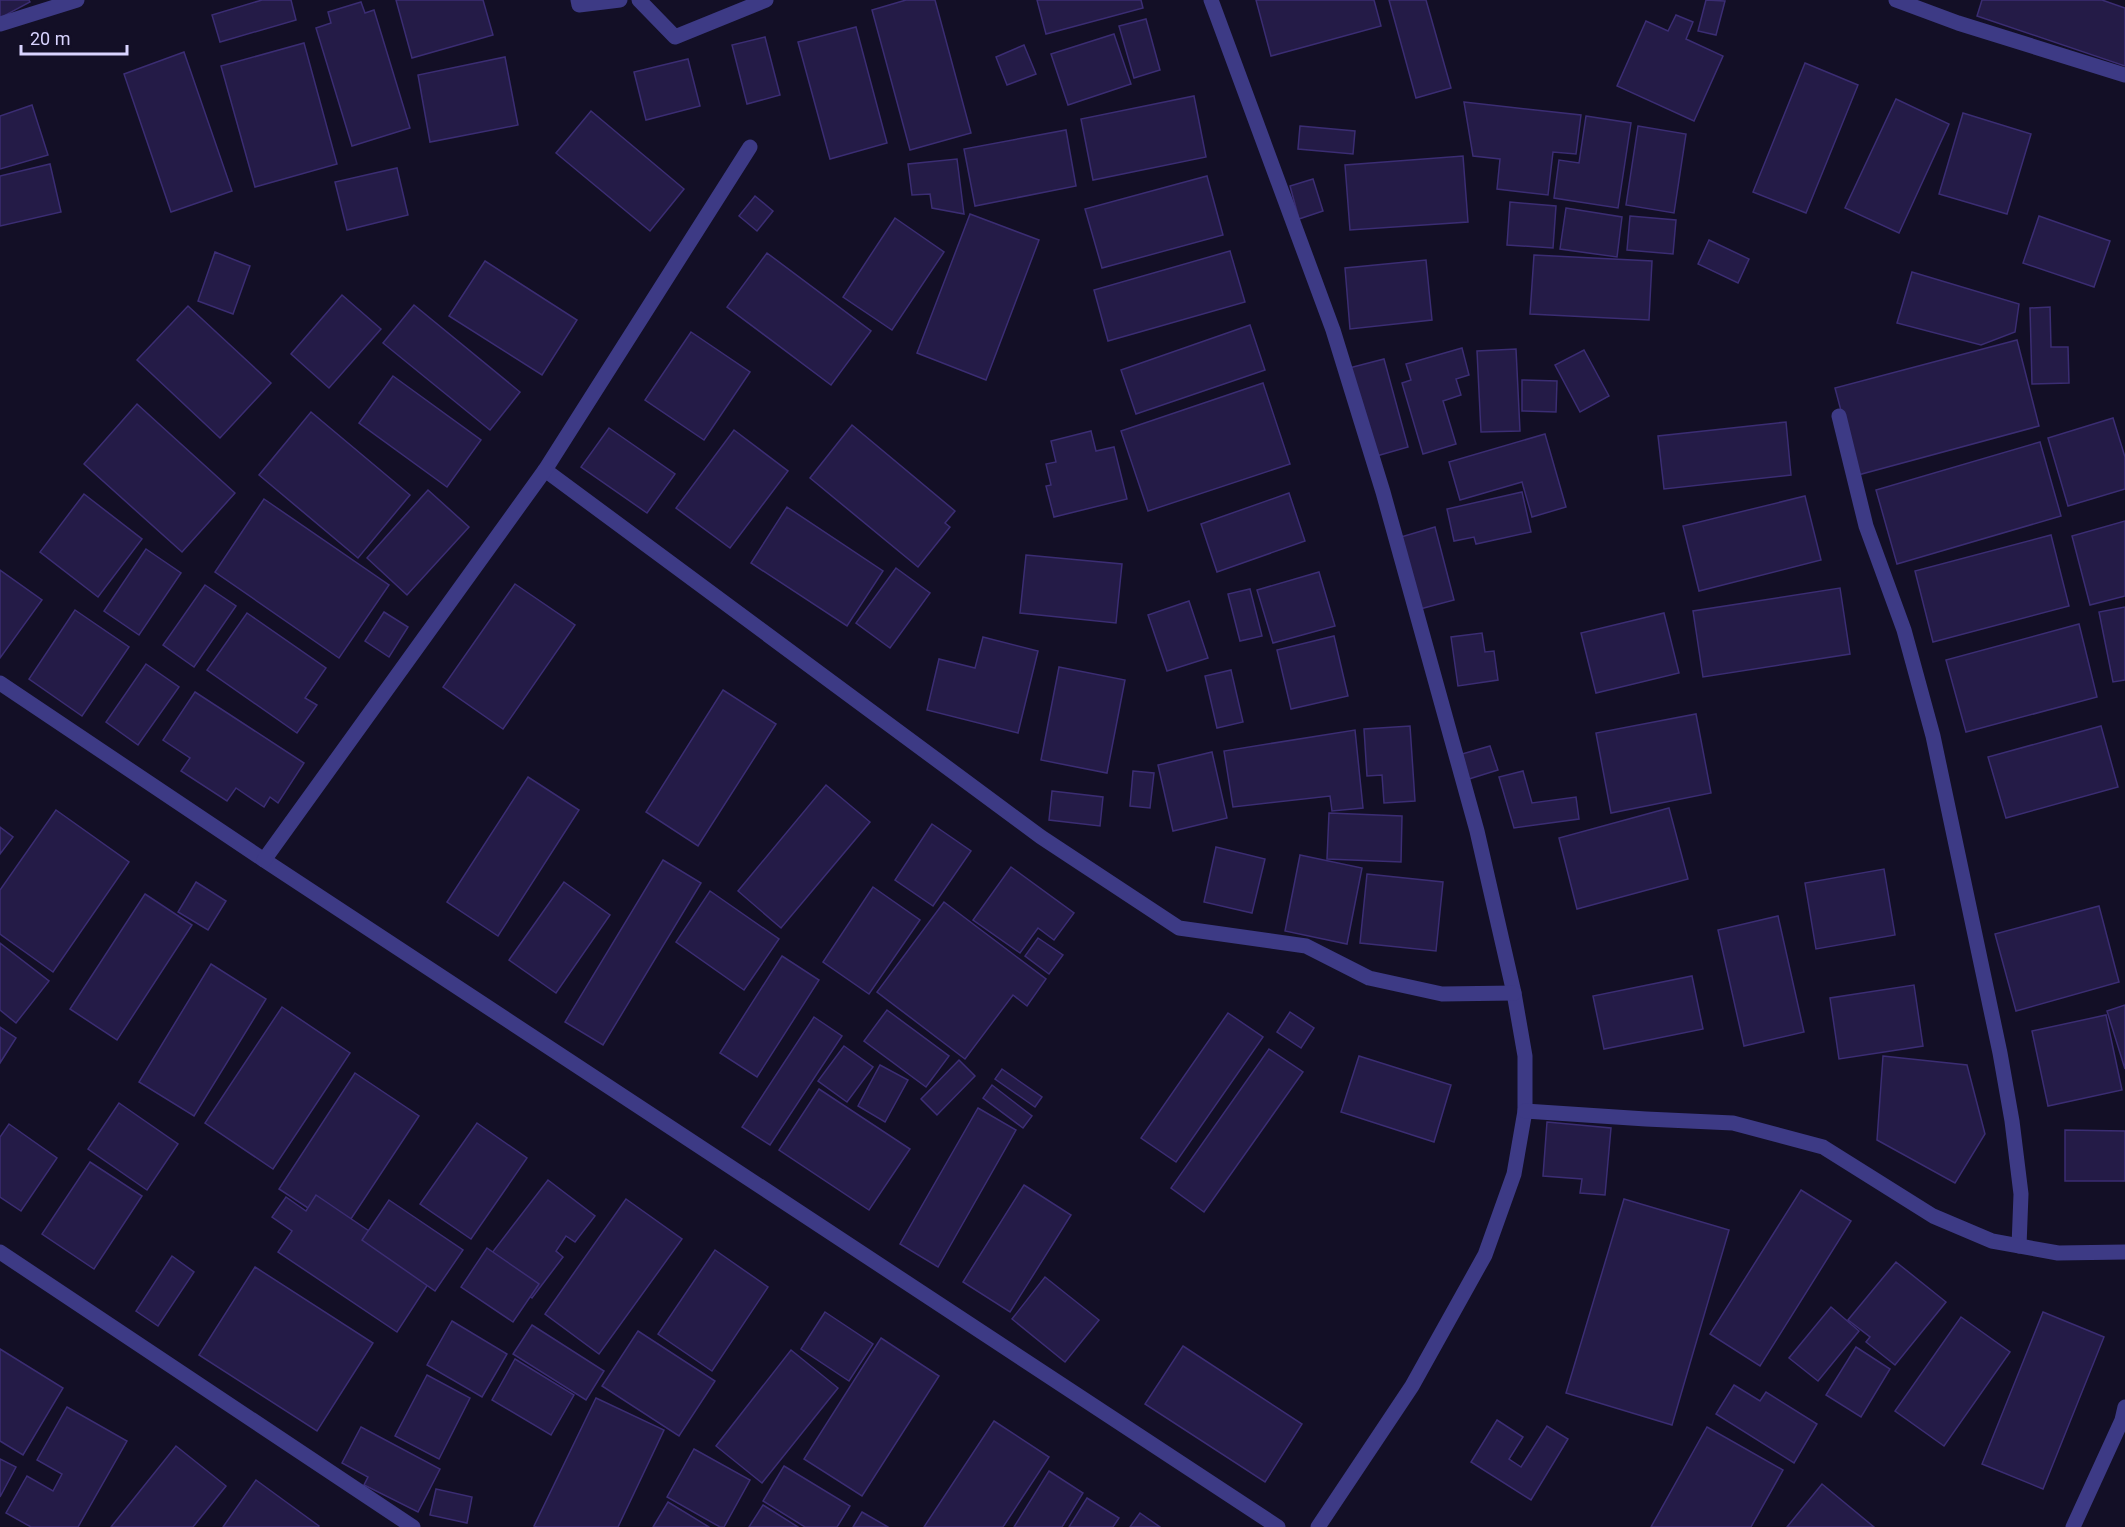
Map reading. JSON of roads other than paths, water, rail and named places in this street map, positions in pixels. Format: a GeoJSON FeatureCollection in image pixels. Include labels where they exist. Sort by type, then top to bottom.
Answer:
{"type":"FeatureCollection","features":[{"type":"Feature","properties":{"kind":"street"},"geometry":{"type":"LineString","coordinates":[[0,24],[77,0]]}},
{"type":"Feature","properties":{"kind":"street"},"geometry":{"type":"LineString","coordinates":[[578,0],[579,5],[620,0]]}},
{"type":"Feature","properties":{"kind":"street"},"geometry":{"type":"LineString","coordinates":[[639,0],[675,37],[766,0]]}},
{"type":"Feature","properties":{"kind":"street"},"geometry":{"type":"LineString","coordinates":[[1211,0],[1340,352],[1383,492],[1471,808],[1514,993],[1525,1056],[1525,1111],[1514,1174],[1485,1255],[1412,1386],[1318,1527]]}},
{"type":"Feature","properties":{"kind":"street"},"geometry":{"type":"LineString","coordinates":[[1896,0],[1958,24],[2125,75]]}},
{"type":"Feature","properties":{"kind":"street"},"geometry":{"type":"LineString","coordinates":[[264,860],[545,470],[750,147]]}},
{"type":"Feature","properties":{"kind":"street"},"geometry":{"type":"LineString","coordinates":[[1839,416],[1866,526],[1904,630],[1933,736],[2000,1053],[2012,1121],[2021,1194],[2019,1246]]}},
{"type":"Feature","properties":{"kind":"street"},"geometry":{"type":"LineString","coordinates":[[545,470],[1041,837],[1179,928],[1306,946],[1369,978],[1442,994],[1514,993]]}},
{"type":"Feature","properties":{"kind":"street"},"geometry":{"type":"LineString","coordinates":[[0,683],[264,860],[1278,1527]]}},
{"type":"Feature","properties":{"kind":"street"},"geometry":{"type":"LineString","coordinates":[[1525,1111],[1733,1123],[1823,1148],[1933,1216],[1992,1241],[2058,1253],[2125,1251]]}},
{"type":"Feature","properties":{"kind":"street"},"geometry":{"type":"LineString","coordinates":[[0,1252],[412,1527]]}},
{"type":"Feature","properties":{"kind":"street"},"geometry":{"type":"LineString","coordinates":[[2073,1527],[2122,1420],[2125,1407]]}}]}
